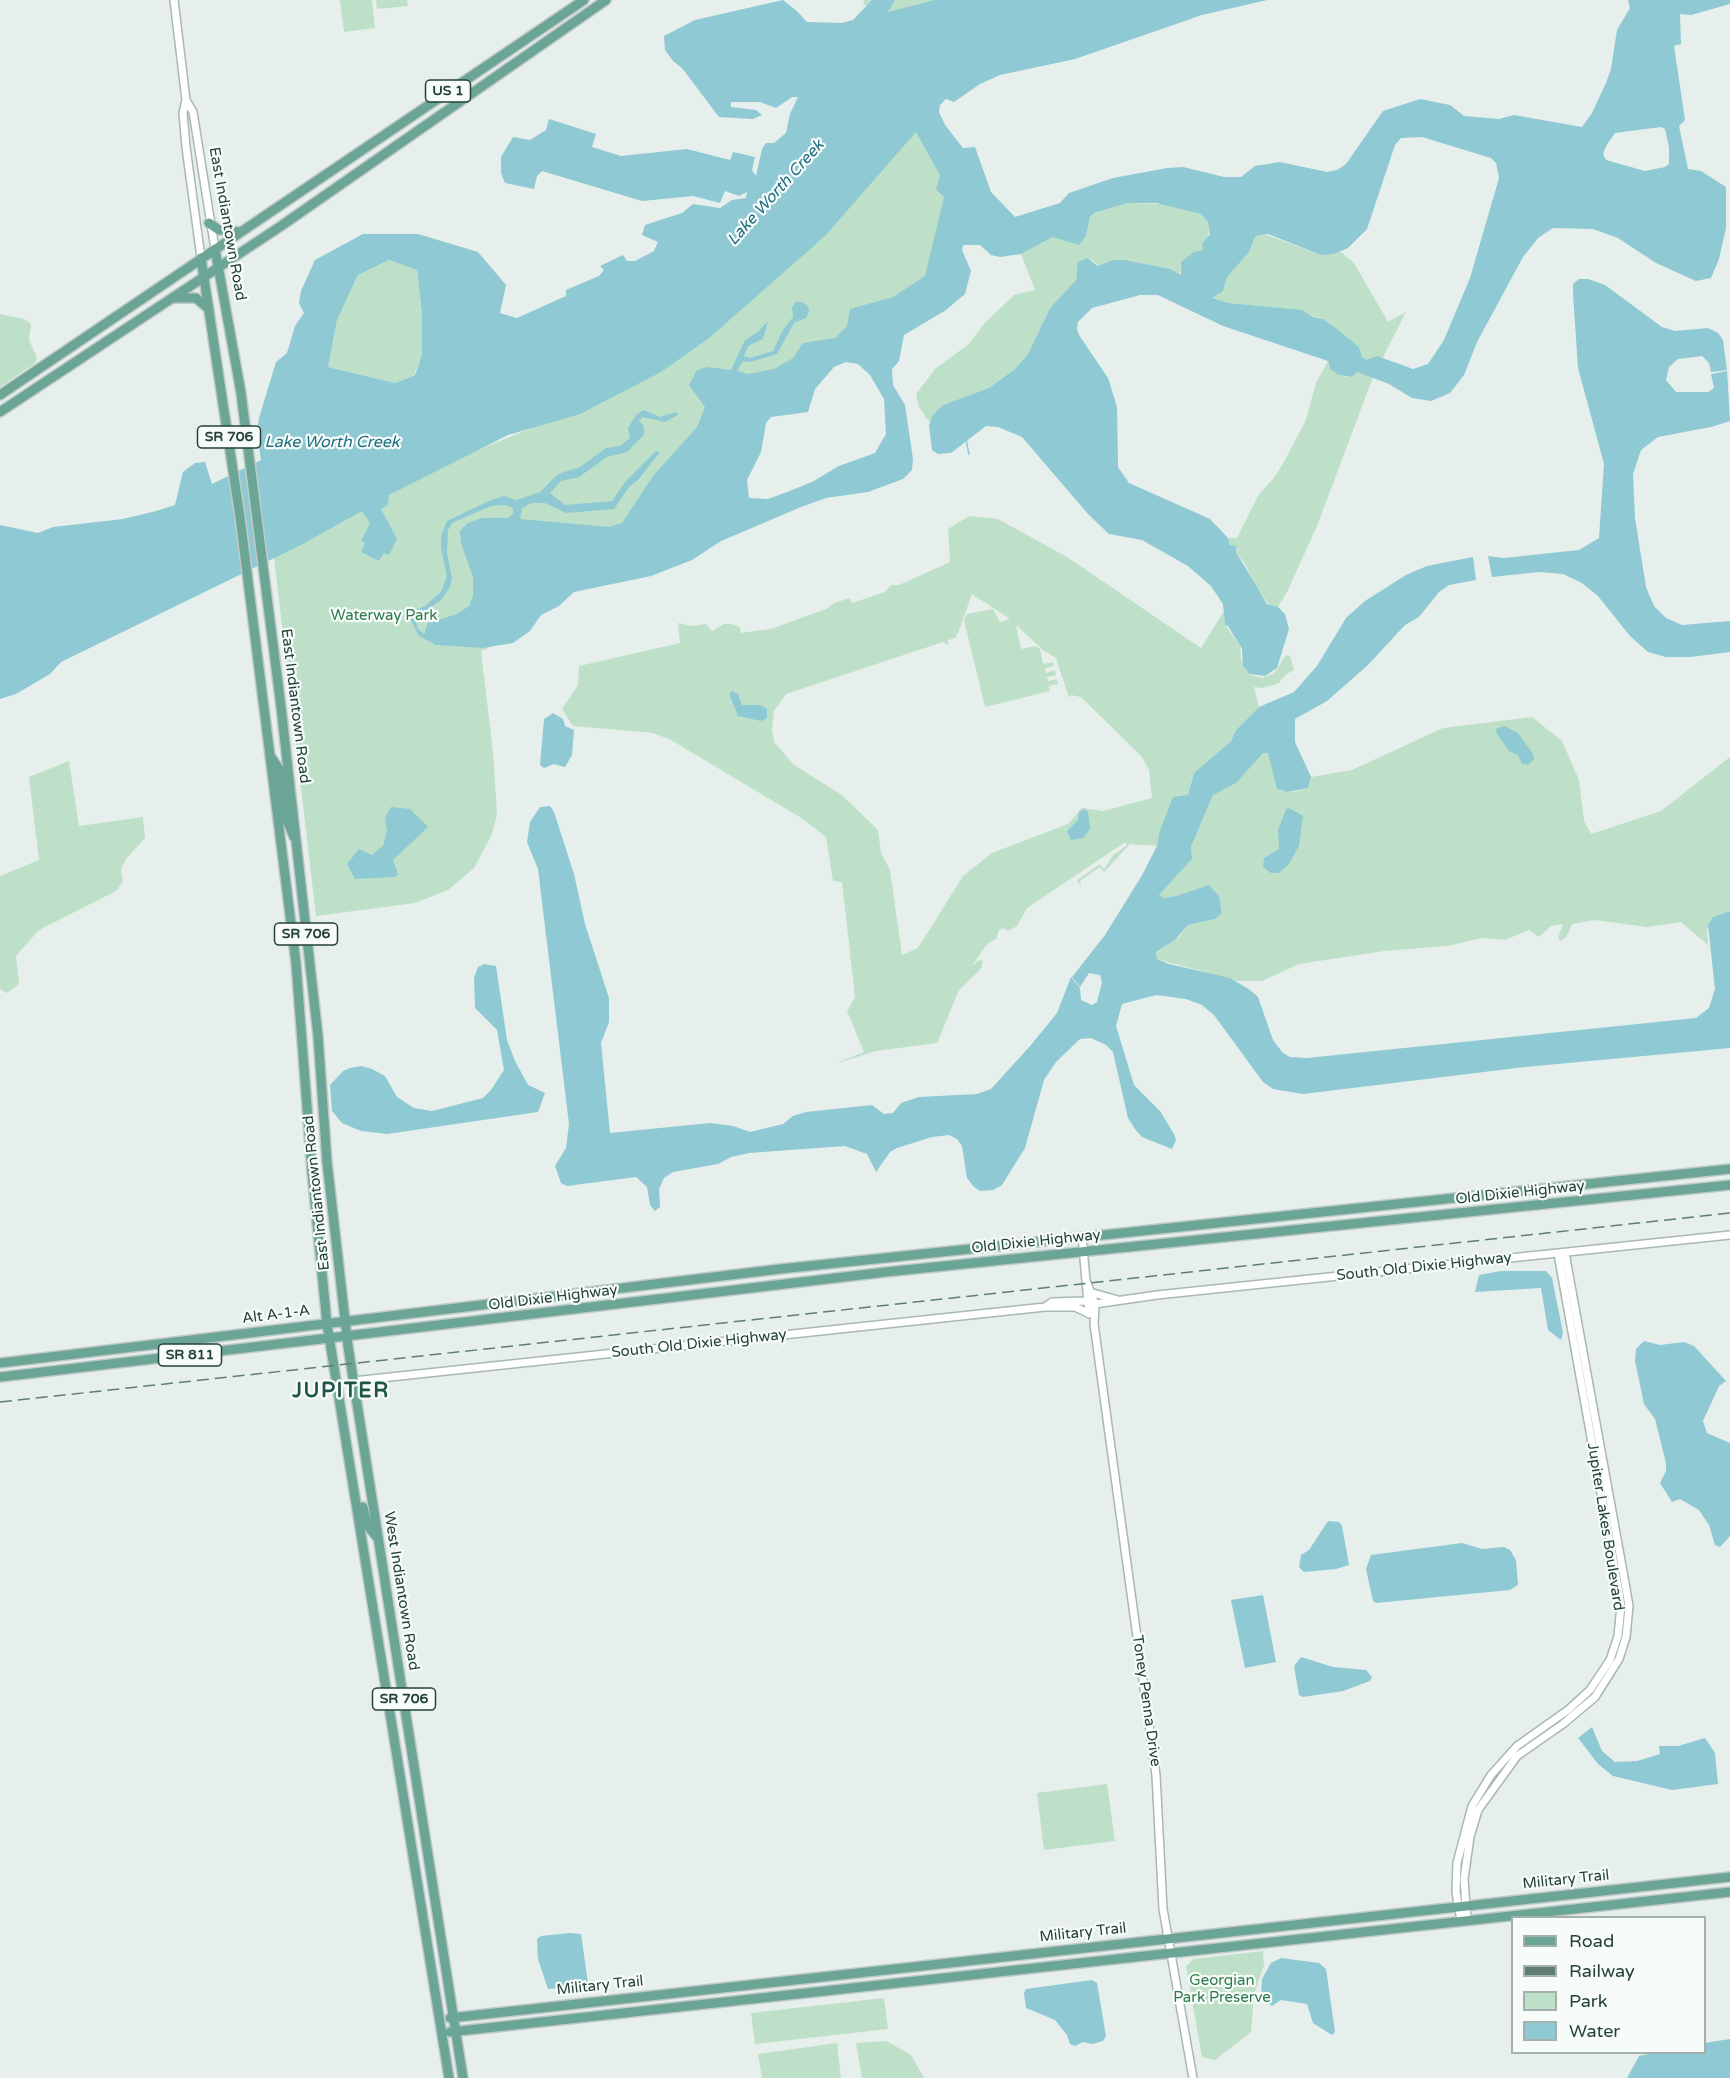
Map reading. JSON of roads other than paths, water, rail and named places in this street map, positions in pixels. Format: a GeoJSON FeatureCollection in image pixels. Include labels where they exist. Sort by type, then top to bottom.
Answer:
{"type":"FeatureCollection","features":[{"type":"Feature","properties":{"kind":"main road","name":"US 1"},"geometry":{"type":"LineString","coordinates":[[0,395],[584,0]]}},
{"type":"Feature","properties":{"kind":"main road","name":"US 1"},"geometry":{"type":"LineString","coordinates":[[0,411],[220,267],[606,0]]}},
{"type":"Feature","properties":{"kind":"main road"},"geometry":{"type":"LineString","coordinates":[[209,223],[219,231],[240,232]]}},
{"type":"Feature","properties":{"kind":"main road","name":"East Indiantown Road"},"geometry":{"type":"LineString","coordinates":[[215,249],[235,355],[281,707],[318,1036],[327,1162],[345,1322]]}},
{"type":"Feature","properties":{"kind":"main road","name":"East Indiantown Road"},"geometry":{"type":"LineString","coordinates":[[201,258],[218,357],[266,714],[296,963],[311,1164],[327,1324]]}},
{"type":"Feature","properties":{"kind":"main road"},"geometry":{"type":"LineString","coordinates":[[171,298],[196,298],[210,311]]}},
{"type":"Feature","properties":{"kind":"main road"},"geometry":{"type":"LineString","coordinates":[[271,757],[281,772],[286,818],[297,841]]}},
{"type":"Feature","properties":{"kind":"main road"},"geometry":{"type":"LineString","coordinates":[[311,1164],[327,1162]]}},
{"type":"Feature","properties":{"kind":"main road","name":"Old Dixie Highway"},"geometry":{"type":"LineString","coordinates":[[557,1296],[1082,1236],[1730,1169]]}},
{"type":"Feature","properties":{"kind":"main road","name":"Old Dixie Highway"},"geometry":{"type":"LineString","coordinates":[[347,1337],[886,1272],[1730,1185]]}},
{"type":"Feature","properties":{"kind":"main road"},"geometry":{"type":"LineString","coordinates":[[557,1296],[581,1310]]}},
{"type":"Feature","properties":{"kind":"main road","name":"Alt A-1-A"},"geometry":{"type":"LineString","coordinates":[[0,1363],[557,1296]]}},
{"type":"Feature","properties":{"kind":"main road","name":"West Indiantown Road"},"geometry":{"type":"LineString","coordinates":[[345,1322],[463,2078]]}},
{"type":"Feature","properties":{"kind":"main road","name":"West Indiantown Road"},"geometry":{"type":"LineString","coordinates":[[327,1324],[449,2078]]}},
{"type":"Feature","properties":{"kind":"main road","name":"Alt A-1-A"},"geometry":{"type":"LineString","coordinates":[[0,1377],[347,1337]]}},
{"type":"Feature","properties":{"kind":"main road"},"geometry":{"type":"LineString","coordinates":[[132,1362],[143,1354],[181,1350],[199,1340]]}},
{"type":"Feature","properties":{"kind":"main road"},"geometry":{"type":"LineString","coordinates":[[348,1454],[358,1473],[367,1525],[377,1537]]}},
{"type":"Feature","properties":{"kind":"main road"},"geometry":{"type":"LineString","coordinates":[[362,1538],[375,1551],[389,1629],[394,1641]]}},
{"type":"Feature","properties":{"kind":"main road","name":"Military Trail"},"geometry":{"type":"LineString","coordinates":[[439,2019],[1730,1877]]}},
{"type":"Feature","properties":{"kind":"main road","name":"Military Trail"},"geometry":{"type":"LineString","coordinates":[[441,2032],[1730,1892]]}},
{"type":"Feature","properties":{"kind":"street","name":"East Indiantown Road"},"geometry":{"type":"LineString","coordinates":[[174,0],[186,100],[183,113],[186,147],[201,258]]}},
{"type":"Feature","properties":{"kind":"street","name":"East Indiantown Road"},"geometry":{"type":"LineString","coordinates":[[186,100],[193,112],[209,223],[215,249]]}},
{"type":"Feature","properties":{"kind":"street","name":"South Old Dixie Highway"},"geometry":{"type":"LineString","coordinates":[[1095,1304],[1118,1299],[1730,1235]]}},
{"type":"Feature","properties":{"kind":"street","name":"Toney Penna Drive"},"geometry":{"type":"LineString","coordinates":[[1082,1236],[1087,1283],[1086,1301],[1094,1324]]}},
{"type":"Feature","properties":{"kind":"street","name":"Jupiter Lakes Boulevard"},"geometry":{"type":"LineString","coordinates":[[1464,1921],[1456,1892],[1458,1863],[1465,1824],[1472,1806],[1491,1776],[1516,1746],[1574,1706],[1590,1690],[1610,1660],[1618,1636],[1621,1606],[1561,1253]]}},
{"type":"Feature","properties":{"kind":"street","name":"Toney Penna Drive"},"geometry":{"type":"LineString","coordinates":[[1087,1283],[1093,1293],[1095,1304],[1094,1324],[1155,1766],[1162,1894],[1168,1939],[1173,1953],[1194,2078]]}},
{"type":"Feature","properties":{"kind":"street","name":"South Old Dixie Highway"},"geometry":{"type":"LineString","coordinates":[[1093,1293],[1118,1299]]}},
{"type":"Feature","properties":{"kind":"street","name":"South Old Dixie Highway"},"geometry":{"type":"LineString","coordinates":[[1045,1307],[1052,1302],[1086,1301]]}},
{"type":"Feature","properties":{"kind":"street","name":"South Old Dixie Highway"},"geometry":{"type":"LineString","coordinates":[[353,1381],[1045,1307],[1075,1307],[1088,1312]]}},
{"type":"Feature","properties":{"kind":"water","name":"Lake Worth Creek"},"geometry":{"type":"Polygon","coordinates":[[[783,0],[807,22],[841,23],[853,20],[872,0],[895,0],[888,12],[935,0],[1267,0],[1202,15],[1075,59],[1000,75],[980,84],[954,102],[946,99],[940,105],[939,112],[945,125],[963,148],[975,147],[991,192],[1015,217],[1060,203],[1069,193],[1113,178],[1167,168],[1183,167],[1224,177],[1241,177],[1255,166],[1280,162],[1327,172],[1337,170],[1346,164],[1383,111],[1420,99],[1450,105],[1464,116],[1499,119],[1514,115],[1582,127],[1592,113],[1606,83],[1611,69],[1617,30],[1630,8],[1628,0],[1730,0],[1730,4],[1691,15],[1680,14],[1681,44],[1674,46],[1685,120],[1679,126],[1688,169],[1701,171],[1726,187],[1726,228],[1719,259],[1711,278],[1696,281],[1656,263],[1618,238],[1593,229],[1553,228],[1538,238],[1523,257],[1477,342],[1464,375],[1450,393],[1431,401],[1412,398],[1389,384],[1357,372],[1352,377],[1339,375],[1330,369],[1328,361],[1223,326],[1158,295],[1140,295],[1092,308],[1078,322],[1077,329],[1108,378],[1117,407],[1118,467],[1129,483],[1210,519],[1228,538],[1230,545],[1237,546],[1236,552],[1267,604],[1278,607],[1285,614],[1289,629],[1277,668],[1265,676],[1250,674],[1243,666],[1242,649],[1228,626],[1225,625],[1223,604],[1211,586],[1188,566],[1142,540],[1109,534],[1088,514],[1022,437],[998,427],[986,426],[951,453],[938,454],[932,450],[929,426],[932,416],[943,405],[989,388],[1015,369],[1028,354],[1050,308],[1076,280],[1078,262],[1087,258],[1098,266],[1113,260],[1125,260],[1170,269],[1181,275],[1181,262],[1194,252],[1203,250],[1202,244],[1210,234],[1208,222],[1201,214],[1156,203],[1128,203],[1094,213],[1090,217],[1086,236],[1079,245],[1053,237],[1021,254],[1000,257],[991,255],[980,245],[963,245],[962,250],[971,271],[965,294],[946,310],[904,335],[899,361],[892,369],[893,385],[905,405],[913,459],[912,470],[903,479],[868,492],[826,498],[801,507],[721,541],[692,560],[651,576],[574,592],[559,606],[541,615],[530,631],[513,643],[483,648],[436,645],[419,636],[411,620],[413,611],[425,606],[441,592],[447,576],[441,549],[441,536],[447,521],[491,500],[504,496],[517,500],[540,492],[558,474],[580,467],[606,448],[620,446],[630,438],[628,428],[636,415],[644,410],[660,417],[676,412],[678,415],[665,422],[642,417],[639,421],[644,426],[644,435],[627,452],[607,457],[579,477],[561,481],[550,493],[565,505],[612,501],[625,482],[656,451],[660,452],[638,480],[629,487],[614,509],[566,513],[545,503],[532,503],[522,508],[520,519],[609,527],[622,523],[653,476],[697,427],[705,407],[689,385],[697,370],[708,367],[731,370],[745,340],[758,332],[768,321],[763,339],[748,346],[744,356],[750,358],[773,351],[783,330],[793,317],[792,307],[796,302],[802,302],[808,306],[809,312],[806,318],[794,323],[777,354],[750,362],[743,361],[737,371],[748,374],[774,369],[793,358],[803,343],[835,338],[847,326],[850,309],[893,297],[925,276],[944,197],[936,189],[940,175],[916,132],[825,236],[708,339],[661,372],[580,414],[508,435],[389,495],[388,505],[381,509],[397,539],[389,555],[384,553],[379,561],[361,552],[365,543],[361,541],[370,523],[362,511],[301,545],[61,662],[50,674],[16,694],[0,699],[0,525],[38,533],[53,527],[123,519],[156,511],[175,505],[183,472],[195,463],[205,462],[212,484],[261,460],[257,434],[259,418],[276,362],[287,353],[295,326],[304,313],[299,303],[301,291],[315,260],[363,234],[418,234],[478,252],[506,285],[500,313],[517,318],[566,296],[566,290],[599,276],[604,270],[600,266],[623,255],[627,261],[635,261],[654,251],[658,242],[642,235],[645,225],[682,213],[693,204],[720,208],[732,200],[746,198],[747,192],[739,196],[725,191],[720,203],[693,196],[642,201],[542,171],[537,176],[534,189],[505,183],[501,173],[501,157],[513,137],[530,140],[546,130],[549,119],[596,134],[592,147],[621,156],[687,149],[730,160],[733,152],[755,157],[752,170],[756,176],[762,149],[766,143],[774,143],[786,133],[790,114],[798,97],[792,97],[776,108],[760,102],[731,102],[731,107],[756,110],[762,115],[753,119],[719,117],[682,68],[665,50],[664,36],[695,20],[783,0]],[[1661,127],[1615,133],[1603,154],[1606,160],[1645,171],[1669,164],[1669,147],[1665,129],[1661,127]],[[1422,137],[1401,138],[1395,145],[1367,229],[1348,248],[1334,254],[1321,255],[1268,234],[1260,235],[1255,237],[1249,252],[1227,277],[1223,291],[1212,298],[1229,303],[1302,310],[1313,317],[1323,319],[1337,329],[1359,347],[1362,357],[1366,360],[1377,356],[1413,369],[1428,364],[1444,340],[1470,278],[1499,178],[1496,163],[1491,158],[1422,137]],[[389,260],[358,275],[337,320],[328,367],[395,383],[415,375],[422,354],[422,314],[417,270],[389,260]],[[846,362],[834,367],[815,389],[808,412],[771,417],[766,423],[761,452],[747,480],[749,498],[768,499],[812,482],[839,466],[875,453],[886,434],[884,399],[870,375],[858,364],[846,362]],[[505,505],[491,506],[452,523],[448,530],[447,553],[452,579],[449,589],[441,600],[418,616],[416,621],[418,629],[424,634],[428,623],[457,614],[469,606],[473,596],[473,577],[461,543],[460,531],[468,523],[482,518],[508,518],[513,514],[513,508],[505,505]]]}},
{"type":"Feature","properties":{"kind":"water"},"geometry":{"type":"Polygon","coordinates":[[[1579,279],[1588,279],[1605,285],[1662,327],[1675,331],[1708,328],[1718,333],[1723,340],[1727,370],[1711,372],[1709,363],[1702,356],[1678,359],[1669,367],[1666,380],[1676,392],[1708,392],[1714,388],[1711,374],[1727,371],[1730,421],[1658,437],[1641,450],[1633,474],[1635,518],[1646,587],[1654,606],[1666,618],[1682,625],[1730,621],[1730,652],[1690,657],[1666,657],[1648,652],[1630,636],[1598,596],[1582,583],[1563,574],[1539,572],[1492,577],[1488,556],[1504,558],[1579,550],[1599,538],[1604,464],[1578,368],[1573,284],[1579,279]]]}},
{"type":"Feature","properties":{"kind":"water"},"geometry":{"type":"Polygon","coordinates":[[[1473,557],[1476,580],[1449,585],[1439,592],[1419,617],[1405,625],[1368,665],[1327,701],[1295,719],[1295,742],[1311,777],[1308,788],[1287,792],[1277,789],[1268,753],[1263,753],[1236,783],[1213,795],[1191,847],[1192,859],[1159,895],[1164,898],[1176,896],[1209,885],[1219,896],[1222,913],[1215,919],[1188,925],[1175,940],[1156,952],[1157,959],[1169,964],[1230,978],[1250,990],[1258,997],[1273,1040],[1283,1053],[1290,1057],[1307,1058],[1696,1018],[1709,1008],[1715,989],[1708,925],[1713,917],[1730,911],[1730,1048],[1525,1067],[1303,1094],[1273,1089],[1263,1082],[1214,1015],[1202,1005],[1186,999],[1156,995],[1122,1004],[1116,1026],[1134,1085],[1160,1111],[1174,1134],[1176,1140],[1172,1149],[1142,1137],[1135,1129],[1128,1118],[1113,1052],[1106,1045],[1091,1038],[1080,1039],[1056,1062],[1044,1080],[1025,1148],[1002,1185],[993,1190],[980,1191],[973,1186],[967,1178],[962,1146],[957,1139],[949,1135],[932,1137],[897,1148],[890,1152],[876,1172],[867,1154],[845,1146],[749,1153],[731,1157],[718,1164],[673,1172],[664,1178],[659,1189],[660,1207],[655,1211],[650,1205],[647,1187],[636,1177],[567,1186],[561,1183],[555,1166],[566,1148],[569,1124],[538,869],[527,842],[530,822],[540,807],[550,806],[554,812],[574,874],[585,924],[609,998],[609,1022],[601,1043],[610,1133],[710,1123],[733,1126],[750,1132],[783,1124],[793,1116],[806,1112],[872,1105],[884,1114],[893,1113],[901,1103],[919,1097],[977,1094],[991,1089],[1057,1013],[1071,977],[1080,988],[1081,1000],[1092,1005],[1097,1002],[1102,982],[1100,975],[1089,973],[1080,987],[1072,977],[1105,935],[1141,877],[1157,846],[1159,833],[1173,797],[1188,795],[1194,773],[1231,741],[1236,730],[1259,707],[1294,692],[1317,666],[1346,618],[1365,601],[1406,575],[1427,566],[1473,557]]]}},
{"type":"Feature","properties":{"kind":"water"},"geometry":{"type":"Polygon","coordinates":[[[732,691],[738,694],[742,705],[760,705],[767,709],[767,718],[761,721],[738,716],[729,694],[732,691]]]}},
{"type":"Feature","properties":{"kind":"water"},"geometry":{"type":"Polygon","coordinates":[[[553,713],[563,719],[565,726],[574,730],[572,755],[565,767],[554,764],[544,768],[540,765],[544,719],[553,713]]]}},
{"type":"Feature","properties":{"kind":"water"},"geometry":{"type":"Polygon","coordinates":[[[1504,726],[1518,733],[1533,754],[1534,759],[1528,765],[1522,764],[1518,755],[1509,751],[1497,734],[1496,729],[1504,726]]]}},
{"type":"Feature","properties":{"kind":"water"},"geometry":{"type":"Polygon","coordinates":[[[391,807],[410,809],[428,827],[393,860],[398,874],[395,877],[355,879],[347,864],[359,849],[372,855],[383,846],[387,831],[385,818],[391,807]]]}},
{"type":"Feature","properties":{"kind":"water"},"geometry":{"type":"Polygon","coordinates":[[[1289,808],[1303,816],[1299,846],[1289,864],[1279,873],[1271,873],[1263,867],[1264,858],[1279,849],[1278,830],[1286,809],[1289,808]]]}},
{"type":"Feature","properties":{"kind":"water"},"geometry":{"type":"Polygon","coordinates":[[[1084,809],[1088,812],[1090,829],[1083,838],[1071,840],[1067,831],[1078,820],[1079,812],[1084,809]]]}},
{"type":"Feature","properties":{"kind":"water"},"geometry":{"type":"Polygon","coordinates":[[[484,964],[496,966],[507,1040],[515,1061],[528,1085],[545,1093],[538,1112],[387,1134],[361,1131],[342,1123],[332,1111],[330,1085],[343,1071],[350,1068],[361,1066],[372,1069],[385,1076],[397,1097],[414,1108],[432,1111],[483,1098],[491,1090],[504,1070],[497,1030],[475,1008],[474,978],[478,967],[484,964]]]}},
{"type":"Feature","properties":{"kind":"water"},"geometry":{"type":"Polygon","coordinates":[[[1501,1271],[1546,1271],[1552,1278],[1563,1333],[1561,1340],[1548,1330],[1541,1288],[1475,1292],[1479,1275],[1501,1271]]]}},
{"type":"Feature","properties":{"kind":"water"},"geometry":{"type":"Polygon","coordinates":[[[1644,1341],[1660,1345],[1684,1342],[1694,1346],[1726,1381],[1719,1386],[1703,1421],[1707,1433],[1730,1443],[1730,1536],[1720,1547],[1715,1545],[1709,1525],[1699,1510],[1680,1499],[1672,1502],[1660,1483],[1666,1471],[1666,1463],[1655,1419],[1644,1404],[1635,1361],[1636,1349],[1644,1341]]]}},
{"type":"Feature","properties":{"kind":"water"},"geometry":{"type":"Polygon","coordinates":[[[1328,1521],[1339,1522],[1342,1526],[1349,1565],[1336,1569],[1304,1572],[1299,1567],[1301,1555],[1309,1550],[1328,1521]]]}},
{"type":"Feature","properties":{"kind":"water"},"geometry":{"type":"Polygon","coordinates":[[[1462,1543],[1482,1549],[1504,1547],[1510,1550],[1516,1560],[1518,1585],[1510,1590],[1376,1603],[1373,1601],[1366,1569],[1371,1555],[1462,1543]]]}},
{"type":"Feature","properties":{"kind":"water"},"geometry":{"type":"Polygon","coordinates":[[[1263,1595],[1276,1662],[1245,1668],[1231,1600],[1263,1595]]]}},
{"type":"Feature","properties":{"kind":"water"},"geometry":{"type":"Polygon","coordinates":[[[1301,1657],[1333,1667],[1366,1670],[1372,1677],[1370,1681],[1343,1691],[1303,1697],[1299,1695],[1294,1666],[1301,1657]]]}},
{"type":"Feature","properties":{"kind":"water"},"geometry":{"type":"Polygon","coordinates":[[[1592,1727],[1602,1751],[1615,1762],[1637,1761],[1660,1754],[1659,1746],[1678,1746],[1705,1738],[1715,1753],[1718,1784],[1672,1790],[1613,1776],[1598,1764],[1578,1738],[1592,1727]]]}},
{"type":"Feature","properties":{"kind":"water"},"geometry":{"type":"Polygon","coordinates":[[[581,1934],[588,1983],[585,1986],[548,1989],[538,1959],[537,1939],[541,1936],[581,1934]]]}},
{"type":"Feature","properties":{"kind":"water"},"geometry":{"type":"Polygon","coordinates":[[[1281,1958],[1319,1963],[1326,1969],[1335,2032],[1332,2035],[1313,2023],[1307,2004],[1281,2000],[1272,2006],[1261,1998],[1262,1979],[1271,1963],[1281,1958]]]}},
{"type":"Feature","properties":{"kind":"water"},"geometry":{"type":"Polygon","coordinates":[[[1092,1980],[1097,1983],[1106,2036],[1103,2041],[1092,2044],[1083,2042],[1075,2046],[1070,2044],[1067,2035],[1055,2020],[1026,2008],[1024,1993],[1026,1989],[1092,1980]]]}},
{"type":"Feature","properties":{"kind":"water"},"geometry":{"type":"Polygon","coordinates":[[[1730,2039],[1730,2078],[1627,2078],[1639,2056],[1706,2054],[1706,2043],[1730,2039]]]}},
{"type":"Feature","properties":{"kind":"waterway"},"geometry":{"type":"LineString","coordinates":[[966,440],[969,454]]}},
{"type":"Feature","properties":{"kind":"railway"},"geometry":{"type":"LineString","coordinates":[[0,1402],[1730,1213]]}},
{"type":"Feature","properties":{"kind":"district","name":"JUPITER"},"geometry":{"type":"Point","coordinates":[341,1391]}},
{"type":"Feature","properties":{"kind":"park label","name":"Waterway Park"},"geometry":{"type":"Point","coordinates":[384,616]}},
{"type":"Feature","properties":{"kind":"park label","name":"Georgian Park Preserve"},"geometry":{"type":"Point","coordinates":[1222,1990]}}]}
